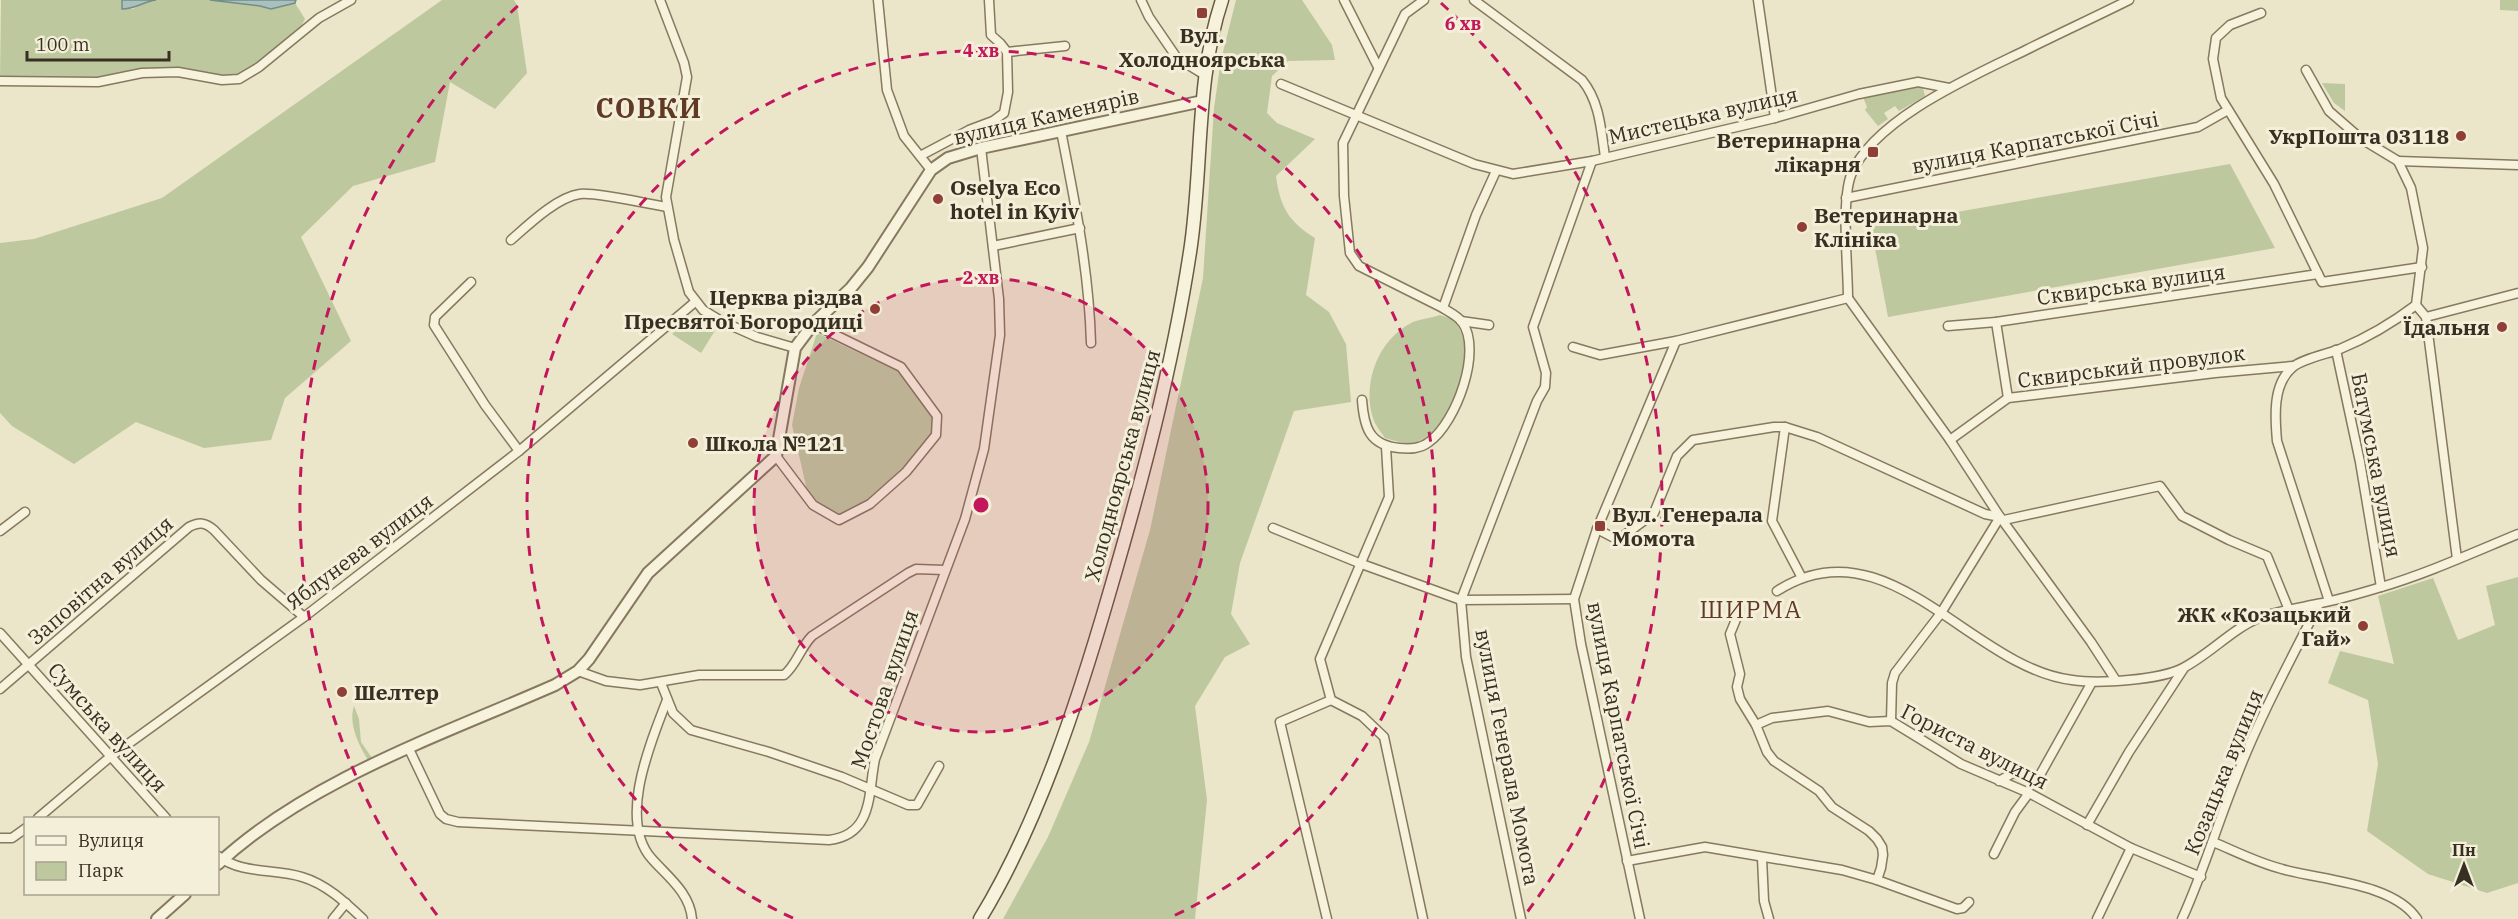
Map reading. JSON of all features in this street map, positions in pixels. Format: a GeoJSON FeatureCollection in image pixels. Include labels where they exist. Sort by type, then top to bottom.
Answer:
{"type":"FeatureCollection","features":[{"type":"Feature","properties":{"kind":"main road","name":"Холодноярська вулиця"},"geometry":{"type":"LineString","coordinates":[[980,919],[1002,883],[1062,736],[1090,660],[1150,453],[1180,315],[1192,239],[1205,75],[1222,0]]}},
{"type":"Feature","properties":{"kind":"street"},"geometry":{"type":"LineString","coordinates":[[0,81],[98,82],[142,73],[178,72],[222,80],[239,79],[259,67],[319,18],[351,0]]}},
{"type":"Feature","properties":{"kind":"street"},"geometry":{"type":"LineString","coordinates":[[660,0],[684,63],[687,77],[666,197],[686,282],[695,302],[721,321],[757,337],[795,348]]}},
{"type":"Feature","properties":{"kind":"street"},"geometry":{"type":"LineString","coordinates":[[878,0],[886,90],[903,136],[931,170]]}},
{"type":"Feature","properties":{"kind":"street"},"geometry":{"type":"LineString","coordinates":[[920,156],[969,130],[993,121],[1004,112],[1008,92],[1007,52],[991,35],[989,0]]}},
{"type":"Feature","properties":{"kind":"street"},"geometry":{"type":"LineString","coordinates":[[1141,0],[1149,17],[1177,58],[1205,75]]}},
{"type":"Feature","properties":{"kind":"street"},"geometry":{"type":"LineString","coordinates":[[1344,0],[1378,67]]}},
{"type":"Feature","properties":{"kind":"street"},"geometry":{"type":"LineString","coordinates":[[1424,0],[1405,14],[1343,143],[1344,196],[1350,253],[1359,266],[1443,308],[1461,321],[1489,325]]}},
{"type":"Feature","properties":{"kind":"street"},"geometry":{"type":"LineString","coordinates":[[1474,0],[1582,80],[1590,90],[1599,113],[1605,157]]}},
{"type":"Feature","properties":{"kind":"street"},"geometry":{"type":"LineString","coordinates":[[1758,0],[1775,118]]}},
{"type":"Feature","properties":{"kind":"street"},"geometry":{"type":"LineString","coordinates":[[2115,679],[1950,440],[1848,298],[1846,198],[1851,175],[1873,142],[1886,131],[1949,88],[2129,0]]}},
{"type":"Feature","properties":{"kind":"street"},"geometry":{"type":"LineString","coordinates":[[2261,13],[2230,25],[2216,38],[2213,59],[2221,98],[2274,184],[2320,278]]}},
{"type":"Feature","properties":{"kind":"street"},"geometry":{"type":"LineString","coordinates":[[1007,52],[1065,46]]}},
{"type":"Feature","properties":{"kind":"street"},"geometry":{"type":"LineString","coordinates":[[2306,70],[2329,111],[2360,138],[2398,161],[2518,165]]}},
{"type":"Feature","properties":{"kind":"street","name":"Мистецька вулиця"},"geometry":{"type":"LineString","coordinates":[[1281,84],[1496,171],[1513,174],[1592,161],[1775,118],[1859,94],[1918,82],[1949,88]]}},
{"type":"Feature","properties":{"kind":"street","name":"вулиця Каменярів"},"geometry":{"type":"LineString","coordinates":[[776,456],[795,348],[813,324],[851,288],[868,267],[931,170],[948,158],[981,148],[1203,101]]}},
{"type":"Feature","properties":{"kind":"street","name":"вулиця Карпатської Січі"},"geometry":{"type":"LineString","coordinates":[[1846,198],[2198,127],[2228,110]]}},
{"type":"Feature","properties":{"kind":"street"},"geometry":{"type":"LineString","coordinates":[[1061,131],[1080,228],[1089,292],[1091,343]]}},
{"type":"Feature","properties":{"kind":"street","name":"Мостова вулиця"},"geometry":{"type":"LineString","coordinates":[[409,749],[440,814],[446,819],[458,822],[836,839],[853,831],[860,822],[871,797],[870,788],[875,759],[974,492],[984,448],[1000,335],[999,299],[981,148]]}},
{"type":"Feature","properties":{"kind":"street","name":"вулиця Генерала Момота"},"geometry":{"type":"LineString","coordinates":[[1521,919],[1466,657],[1461,600],[1537,401],[1545,387],[1546,373],[1533,327],[1592,161]]}},
{"type":"Feature","properties":{"kind":"street"},"geometry":{"type":"LineString","coordinates":[[2398,161],[2411,188],[2423,248],[2416,305],[2426,317],[2457,559]]}},
{"type":"Feature","properties":{"kind":"street"},"geometry":{"type":"LineString","coordinates":[[1443,308],[1476,215],[1496,171]]}},
{"type":"Feature","properties":{"kind":"street"},"geometry":{"type":"LineString","coordinates":[[511,240],[537,218],[566,199],[580,194],[667,207]]}},
{"type":"Feature","properties":{"kind":"street"},"geometry":{"type":"LineString","coordinates":[[993,246],[1080,228]]}},
{"type":"Feature","properties":{"kind":"street","name":"Сквирська вулиця"},"geometry":{"type":"LineString","coordinates":[[1948,326],[1996,322],[2320,278],[2422,267]]}},
{"type":"Feature","properties":{"kind":"street"},"geometry":{"type":"LineString","coordinates":[[471,282],[435,317],[434,324],[484,405],[519,451]]}},
{"type":"Feature","properties":{"kind":"street"},"geometry":{"type":"LineString","coordinates":[[2426,317],[2518,293]]}},
{"type":"Feature","properties":{"kind":"street"},"geometry":{"type":"LineString","coordinates":[[1573,347],[1600,354],[1676,341],[1848,298]]}},
{"type":"Feature","properties":{"kind":"street","name":"Яблунева вулиця"},"geometry":{"type":"LineString","coordinates":[[40,817],[110,757],[304,617],[519,451],[695,302]]}},
{"type":"Feature","properties":{"kind":"street","name":"Сквирський провулок"},"geometry":{"type":"LineString","coordinates":[[1950,440],[2008,398],[2293,366],[2381,330],[2416,305]]}},
{"type":"Feature","properties":{"kind":"street"},"geometry":{"type":"LineString","coordinates":[[1362,400],[1367,428],[1373,438],[1386,447],[1411,450],[1431,442],[1445,426],[1468,369],[1471,345],[1461,321]]}},
{"type":"Feature","properties":{"kind":"street"},"geometry":{"type":"LineString","coordinates":[[1996,322],[2008,398]]}},
{"type":"Feature","properties":{"kind":"street"},"geometry":{"type":"LineString","coordinates":[[219,860],[270,821],[297,805],[409,749],[555,686],[578,671],[648,573],[776,456],[813,505],[839,520],[878,498],[906,472],[936,435],[937,416],[902,368],[813,324]]}},
{"type":"Feature","properties":{"kind":"street","name":"вулиця Карпатської Січі"},"geometry":{"type":"LineString","coordinates":[[1640,919],[1581,644],[1574,599],[1597,529],[1676,341]]}},
{"type":"Feature","properties":{"kind":"street","name":"Батумська вулиця"},"geometry":{"type":"LineString","coordinates":[[2336,350],[2360,462],[2381,587]]}},
{"type":"Feature","properties":{"kind":"street"},"geometry":{"type":"LineString","coordinates":[[2293,366],[2283,380],[2277,396],[2275,419],[2277,441],[2329,601]]}},
{"type":"Feature","properties":{"kind":"street"},"geometry":{"type":"LineString","coordinates":[[1597,529],[1618,540],[1654,513],[1677,456],[1693,440],[1785,427],[1817,437],[1985,514],[2002,518],[2160,486],[2182,516],[2267,556],[2289,610]]}},
{"type":"Feature","properties":{"kind":"street"},"geometry":{"type":"LineString","coordinates":[[1785,427],[1772,521],[1802,578]]}},
{"type":"Feature","properties":{"kind":"street"},"geometry":{"type":"LineString","coordinates":[[1386,447],[1389,496],[1320,659],[1331,700],[1362,716],[1384,737],[1423,919]]}},
{"type":"Feature","properties":{"kind":"street"},"geometry":{"type":"LineString","coordinates":[[0,531],[25,512]]}},
{"type":"Feature","properties":{"kind":"street"},"geometry":{"type":"LineString","coordinates":[[1891,721],[1892,683],[1895,673],[1941,613],[2002,518]]}},
{"type":"Feature","properties":{"kind":"street","name":"Заповітна вулиця"},"geometry":{"type":"LineString","coordinates":[[0,689],[189,527],[198,523],[207,524],[214,530],[261,580],[304,617]]}},
{"type":"Feature","properties":{"kind":"street"},"geometry":{"type":"LineString","coordinates":[[1273,528],[1359,563],[1461,600],[1574,599]]}},
{"type":"Feature","properties":{"kind":"street"},"geometry":{"type":"LineString","coordinates":[[1777,591],[1802,578],[1828,573],[1860,573],[1877,578],[1941,613],[2029,667],[2051,676],[2092,682],[2164,676],[2184,667],[2258,618],[2381,587],[2518,534]]}},
{"type":"Feature","properties":{"kind":"street"},"geometry":{"type":"LineString","coordinates":[[578,671],[625,685],[661,683],[699,675],[784,675],[793,665],[801,648],[812,636],[898,579],[916,569],[944,570]]}},
{"type":"Feature","properties":{"kind":"street","name":"Козацька вулиця"},"geometry":{"type":"LineString","coordinates":[[2182,919],[2201,877],[2236,777],[2319,604]]}},
{"type":"Feature","properties":{"kind":"street"},"geometry":{"type":"LineString","coordinates":[[1737,617],[1730,634],[1740,674],[1737,687],[1740,699],[1756,725],[1767,752],[1774,761],[1819,791],[1832,807],[1869,831],[1877,839],[1882,847],[1881,868],[1877,880]]}},
{"type":"Feature","properties":{"kind":"street","name":"Сумська вулиця"},"geometry":{"type":"LineString","coordinates":[[0,633],[164,817]]}},
{"type":"Feature","properties":{"kind":"street"},"geometry":{"type":"LineString","coordinates":[[2087,825],[2129,752],[2184,667]]}},
{"type":"Feature","properties":{"kind":"street"},"geometry":{"type":"LineString","coordinates":[[1999,781],[2013,773],[2037,778],[2040,775],[2092,682]]}},
{"type":"Feature","properties":{"kind":"street"},"geometry":{"type":"LineString","coordinates":[[661,683],[667,700],[681,722],[691,730],[769,752],[914,806],[920,801],[939,766]]}},
{"type":"Feature","properties":{"kind":"street"},"geometry":{"type":"LineString","coordinates":[[667,700],[652,741],[640,785],[637,831],[650,858],[689,902],[692,919]]}},
{"type":"Feature","properties":{"kind":"street"},"geometry":{"type":"LineString","coordinates":[[1327,919],[1280,722],[1331,700]]}},
{"type":"Feature","properties":{"kind":"street","name":"Гориста вулиця"},"geometry":{"type":"LineString","coordinates":[[1756,725],[1773,718],[1828,711],[1869,722],[1891,721],[1961,764],[2029,793],[2131,848],[2201,877]]}},
{"type":"Feature","properties":{"kind":"street"},"geometry":{"type":"LineString","coordinates":[[1994,854],[2015,812],[2029,793]]}},
{"type":"Feature","properties":{"kind":"street"},"geometry":{"type":"LineString","coordinates":[[0,838],[12,838],[24,829]]}},
{"type":"Feature","properties":{"kind":"street"},"geometry":{"type":"LineString","coordinates":[[2213,842],[2278,868],[2307,876],[2348,881],[2403,904],[2417,919]]}},
{"type":"Feature","properties":{"kind":"street"},"geometry":{"type":"LineString","coordinates":[[1627,861],[1705,847],[1842,870],[1957,909],[1963,908],[1969,902]]}},
{"type":"Feature","properties":{"kind":"street"},"geometry":{"type":"LineString","coordinates":[[2097,919],[2131,848]]}},
{"type":"Feature","properties":{"kind":"street"},"geometry":{"type":"LineString","coordinates":[[1762,858],[1764,901],[1768,919]]}},
{"type":"Feature","properties":{"kind":"street"},"geometry":{"type":"LineString","coordinates":[[219,860],[238,867],[303,877],[321,885],[363,919]]}},
{"type":"Feature","properties":{"kind":"street"},"geometry":{"type":"LineString","coordinates":[[157,919],[184,895]]}},
{"type":"Feature","properties":{"kind":"street"},"geometry":{"type":"LineString","coordinates":[[333,919],[346,903]]}},
{"type":"Feature","properties":{"kind":"green space"},"geometry":{"type":"Polygon","coordinates":[[[1,0],[122,0],[123,9],[133,9],[144,2],[156,0],[210,0],[271,9],[295,3],[305,19],[295,37],[239,79],[178,72],[98,82],[0,81],[1,0]]]}},
{"type":"Feature","properties":{"kind":"green space"},"geometry":{"type":"Polygon","coordinates":[[[442,0],[514,0],[517,5],[527,73],[495,109],[450,82],[435,162],[353,186],[301,237],[351,341],[285,398],[271,440],[204,448],[136,422],[74,464],[12,426],[0,413],[0,243],[34,239],[162,198],[442,0]]]}},
{"type":"Feature","properties":{"kind":"green space"},"geometry":{"type":"Polygon","coordinates":[[[1236,0],[1302,0],[1332,45],[1335,60],[1288,61],[1272,76],[1267,113],[1277,123],[1315,139],[1276,176],[1280,197],[1287,213],[1298,226],[1315,238],[1306,295],[1329,312],[1346,344],[1351,402],[1294,411],[1240,563],[1231,614],[1250,644],[1225,657],[1195,706],[1207,800],[1195,919],[1003,919],[1048,837],[1089,742],[1150,530],[1203,278],[1214,108],[1221,60],[1236,0]]]}},
{"type":"Feature","properties":{"kind":"green space"},"geometry":{"type":"Polygon","coordinates":[[[2500,0],[2518,0],[2518,11],[2500,10],[2500,0]]]}},
{"type":"Feature","properties":{"kind":"green space"},"geometry":{"type":"Polygon","coordinates":[[[2322,83],[2345,84],[2345,111],[2334,103],[2322,83]]]}},
{"type":"Feature","properties":{"kind":"green space"},"geometry":{"type":"Polygon","coordinates":[[[1918,85],[1923,88],[1925,96],[1899,111],[1895,106],[1884,113],[1888,119],[1878,126],[1865,110],[1867,107],[1863,97],[1918,85]]]}},
{"type":"Feature","properties":{"kind":"green space"},"geometry":{"type":"Polygon","coordinates":[[[2230,164],[2275,248],[1888,317],[1871,227],[2230,164]]]}},
{"type":"Feature","properties":{"kind":"green space"},"geometry":{"type":"Polygon","coordinates":[[[1440,315],[1455,320],[1464,341],[1463,368],[1454,399],[1428,436],[1417,442],[1409,443],[1385,438],[1374,421],[1370,405],[1372,377],[1376,363],[1390,339],[1401,330],[1413,322],[1440,315]]]}},
{"type":"Feature","properties":{"kind":"green space"},"geometry":{"type":"Polygon","coordinates":[[[695,316],[716,329],[701,353],[672,334],[695,316]]]}},
{"type":"Feature","properties":{"kind":"green space"},"geometry":{"type":"Polygon","coordinates":[[[817,333],[899,372],[934,418],[935,432],[905,470],[869,503],[840,518],[814,503],[806,486],[792,425],[799,388],[817,333]]]}},
{"type":"Feature","properties":{"kind":"green space"},"geometry":{"type":"Polygon","coordinates":[[[2518,577],[2518,883],[2487,893],[2428,874],[2367,831],[2378,764],[2368,700],[2328,683],[2340,651],[2394,664],[2378,596],[2433,578],[2458,640],[2495,625],[2486,586],[2518,577]]]}},
{"type":"Feature","properties":{"kind":"green space"},"geometry":{"type":"Polygon","coordinates":[[[354,706],[359,719],[361,742],[372,758],[368,760],[353,727],[354,706]]]}},
{"type":"Feature","properties":{"kind":"water"},"geometry":{"type":"Polygon","coordinates":[[[122,0],[156,0],[122,9],[122,0]]]}},
{"type":"Feature","properties":{"kind":"water"},"geometry":{"type":"Polygon","coordinates":[[[210,0],[296,0],[295,3],[271,9],[210,0]]]}},
{"type":"Feature","properties":{"kind":"place","name":"Вул. Холодноярська"},"geometry":{"type":"Point","coordinates":[1202,13]}},
{"type":"Feature","properties":{"kind":"place","name":"УкрПошта 03118"},"geometry":{"type":"Point","coordinates":[2461,136]}},
{"type":"Feature","properties":{"kind":"place","name":"Ветеринарна лікарня"},"geometry":{"type":"Point","coordinates":[1873,152]}},
{"type":"Feature","properties":{"kind":"place","name":"Oselya Eco hotel in Kyiv"},"geometry":{"type":"Point","coordinates":[938,199]}},
{"type":"Feature","properties":{"kind":"place","name":"Ветеринарна Клініка"},"geometry":{"type":"Point","coordinates":[1802,227]}},
{"type":"Feature","properties":{"kind":"place","name":"Церква різдва Пресвятої Богородиці"},"geometry":{"type":"Point","coordinates":[875,309]}},
{"type":"Feature","properties":{"kind":"place","name":"Їдальня"},"geometry":{"type":"Point","coordinates":[2502,327]}},
{"type":"Feature","properties":{"kind":"place","name":"Школа №121"},"geometry":{"type":"Point","coordinates":[693,443]}},
{"type":"Feature","properties":{"kind":"place","name":"Вул. Генерала Момота"},"geometry":{"type":"Point","coordinates":[1600,526]}},
{"type":"Feature","properties":{"kind":"place","name":"ЖК «Козацький Гай»"},"geometry":{"type":"Point","coordinates":[2363,626]}},
{"type":"Feature","properties":{"kind":"place","name":"Шелтер"},"geometry":{"type":"Point","coordinates":[342,692]}},
{"type":"Feature","properties":{"kind":"district","name":"СОВКИ"},"geometry":{"type":"Point","coordinates":[649,107]}},
{"type":"Feature","properties":{"kind":"district","name":"ШИРМА"},"geometry":{"type":"Point","coordinates":[1751,609]}}]}
